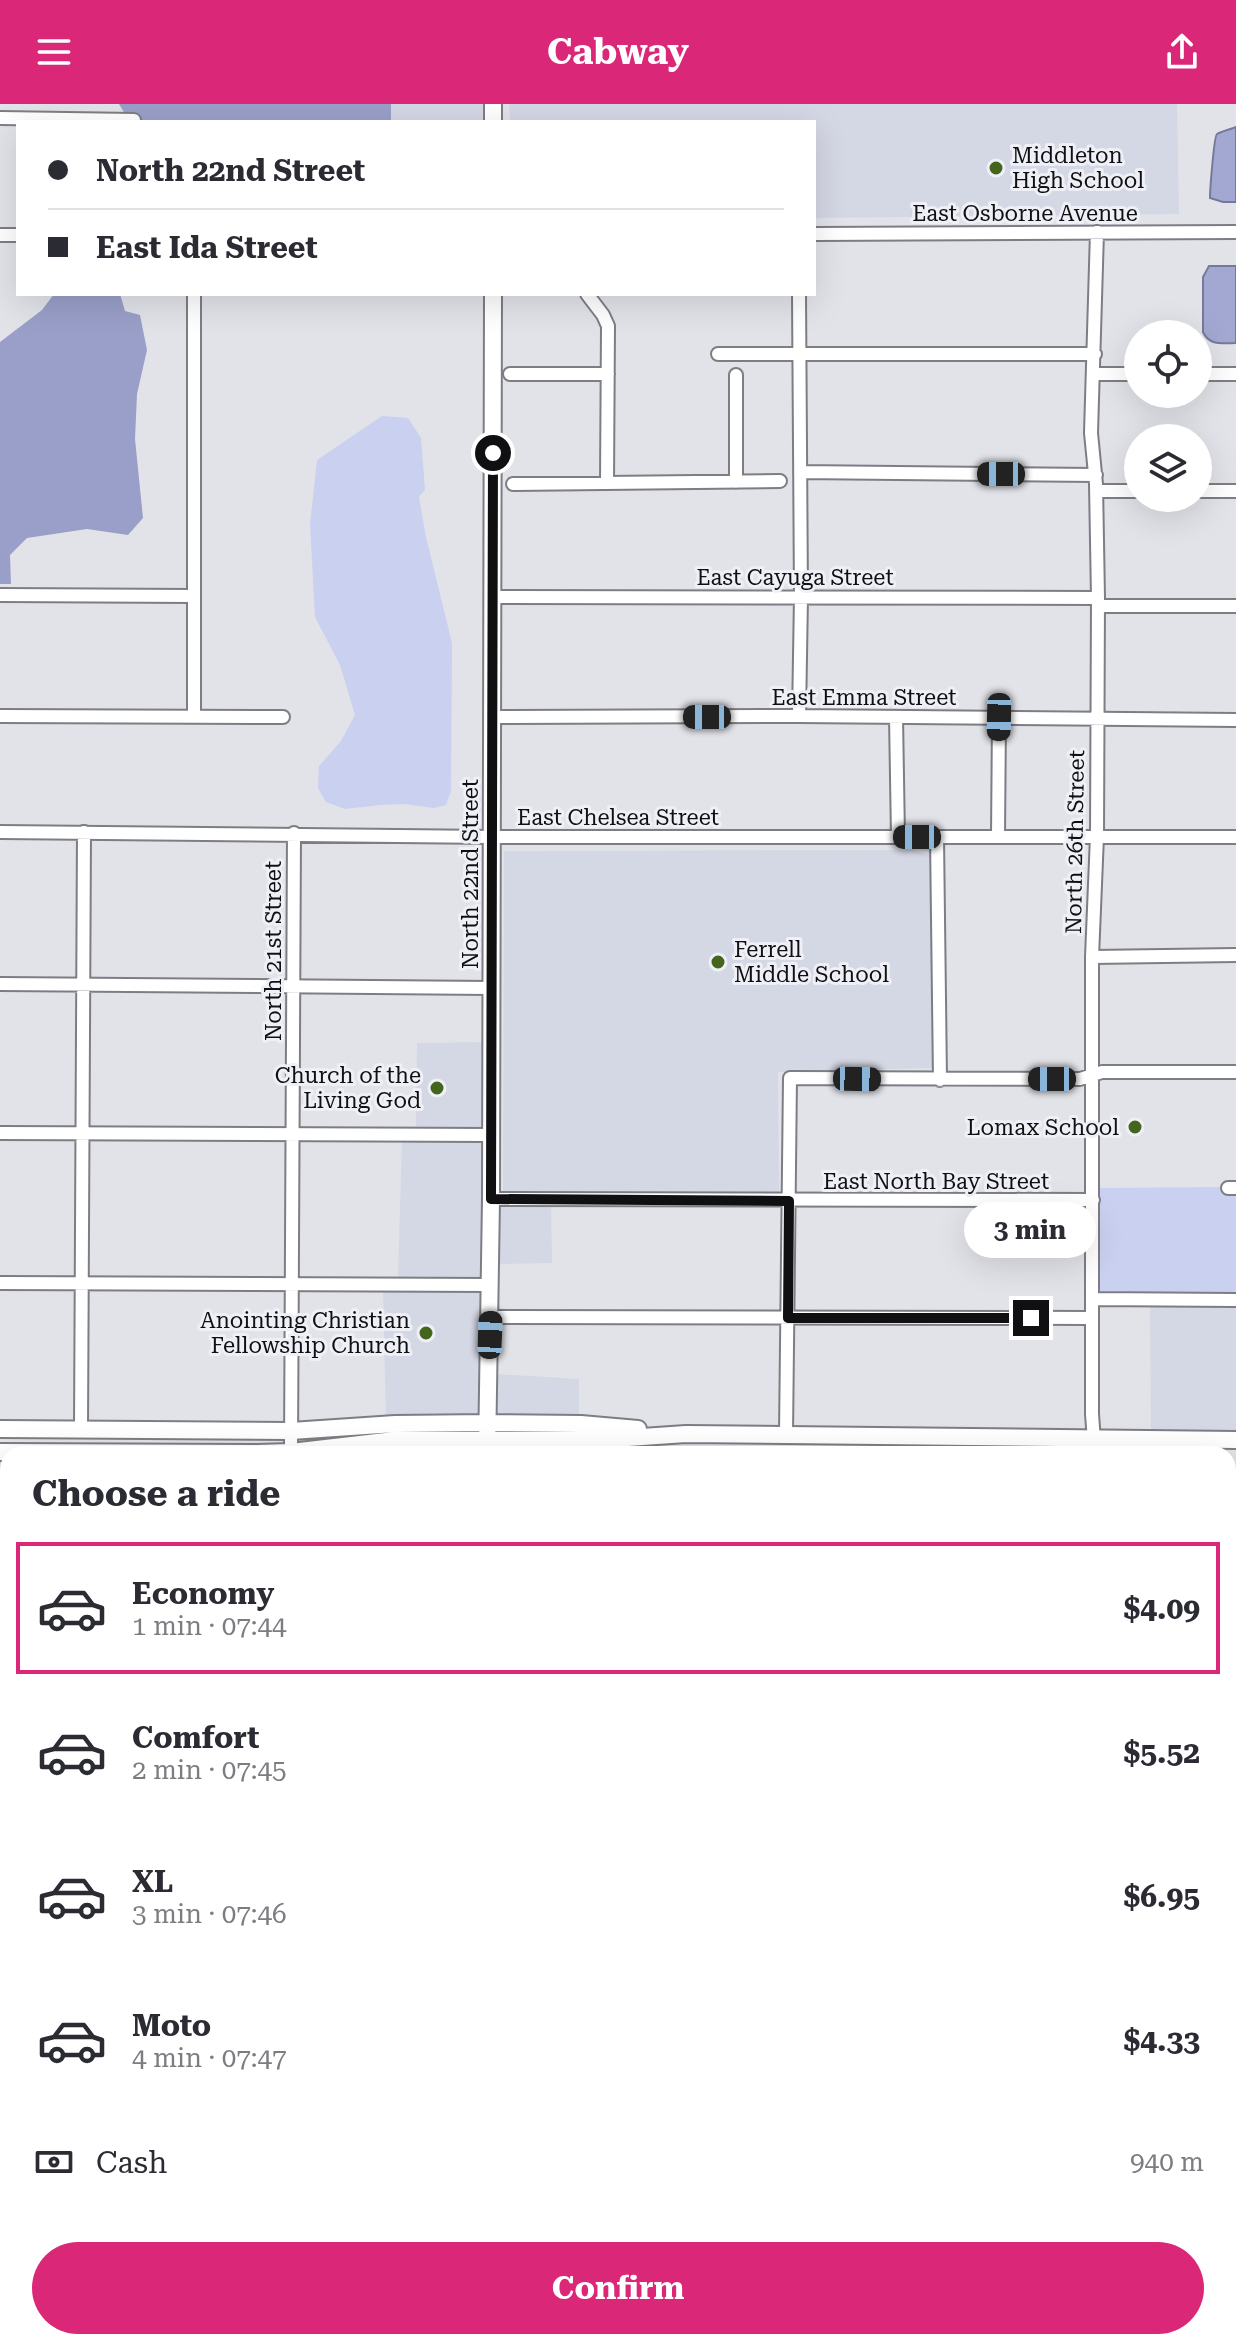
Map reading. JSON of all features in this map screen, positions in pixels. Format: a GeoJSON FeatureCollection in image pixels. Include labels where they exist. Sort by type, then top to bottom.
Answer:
{"type":"FeatureCollection","features":[{"type":"Feature","properties":{"kind":"main road","name":"North 22nd Street"},"geometry":{"type":"LineString","coordinates":[[487,1446],[491,1199],[493,296]]}},
{"type":"Feature","properties":{"kind":"main road"},"geometry":{"type":"LineString","coordinates":[[0,1429],[291,1431],[395,1424],[487,1423],[581,1424],[686,1434]]}},
{"type":"Feature","properties":{"kind":"main road"},"geometry":{"type":"LineString","coordinates":[[85,1446],[98,1437],[145,1431]]}},
{"type":"Feature","properties":{"kind":"main road"},"geometry":{"type":"LineString","coordinates":[[503,1446],[686,1434],[786,1434],[1095,1446],[1236,1440]]}},
{"type":"Feature","properties":{"kind":"main road"},"geometry":{"type":"LineString","coordinates":[[343,1446],[395,1440],[474,1446]]}},
{"type":"Feature","properties":{"kind":"street"},"geometry":{"type":"LineString","coordinates":[[0,118],[134,120]]}},
{"type":"Feature","properties":{"kind":"street","name":"North 26th Street"},"geometry":{"type":"LineString","coordinates":[[1095,1446],[1092,1414],[1092,957],[1097,836],[1098,602],[1096,475],[1091,433],[1097,232]]}},
{"type":"Feature","properties":{"kind":"street","name":"East Osborne Avenue"},"geometry":{"type":"LineString","coordinates":[[816,234],[1236,232]]}},
{"type":"Feature","properties":{"kind":"street"},"geometry":{"type":"LineString","coordinates":[[194,296],[194,716]]}},
{"type":"Feature","properties":{"kind":"street"},"geometry":{"type":"LineString","coordinates":[[589,296],[608,326],[607,483]]}},
{"type":"Feature","properties":{"kind":"street"},"geometry":{"type":"LineString","coordinates":[[799,296],[799,716]]}},
{"type":"Feature","properties":{"kind":"street"},"geometry":{"type":"LineString","coordinates":[[718,354],[1095,354]]}},
{"type":"Feature","properties":{"kind":"street"},"geometry":{"type":"LineString","coordinates":[[510,374],[608,374]]}},
{"type":"Feature","properties":{"kind":"street"},"geometry":{"type":"LineString","coordinates":[[1094,374],[1124,374]]}},
{"type":"Feature","properties":{"kind":"street"},"geometry":{"type":"LineString","coordinates":[[1212,374],[1236,374]]}},
{"type":"Feature","properties":{"kind":"street"},"geometry":{"type":"LineString","coordinates":[[736,375],[736,482]]}},
{"type":"Feature","properties":{"kind":"street"},"geometry":{"type":"LineString","coordinates":[[800,472],[1096,475]]}},
{"type":"Feature","properties":{"kind":"street"},"geometry":{"type":"LineString","coordinates":[[513,484],[780,481]]}},
{"type":"Feature","properties":{"kind":"street"},"geometry":{"type":"LineString","coordinates":[[1096,491],[1124,491]]}},
{"type":"Feature","properties":{"kind":"street"},"geometry":{"type":"LineString","coordinates":[[1212,491],[1236,491]]}},
{"type":"Feature","properties":{"kind":"street"},"geometry":{"type":"LineString","coordinates":[[0,595],[193,596]]}},
{"type":"Feature","properties":{"kind":"street","name":"East Cayuga Street"},"geometry":{"type":"LineString","coordinates":[[493,597],[801,597],[1236,606]]}},
{"type":"Feature","properties":{"kind":"street"},"geometry":{"type":"LineString","coordinates":[[0,716],[283,717]]}},
{"type":"Feature","properties":{"kind":"street","name":"East Emma Street"},"geometry":{"type":"LineString","coordinates":[[492,717],[1236,720]]}},
{"type":"Feature","properties":{"kind":"street"},"geometry":{"type":"LineString","coordinates":[[896,717],[898,837]]}},
{"type":"Feature","properties":{"kind":"street"},"geometry":{"type":"LineString","coordinates":[[998,837],[999,717]]}},
{"type":"Feature","properties":{"kind":"street","name":"East Chelsea Street"},"geometry":{"type":"LineString","coordinates":[[0,832],[492,837],[1236,837]]}},
{"type":"Feature","properties":{"kind":"street"},"geometry":{"type":"LineString","coordinates":[[81,1430],[84,832]]}},
{"type":"Feature","properties":{"kind":"street","name":"North 21st Street"},"geometry":{"type":"LineString","coordinates":[[291,1446],[294,833]]}},
{"type":"Feature","properties":{"kind":"street"},"geometry":{"type":"LineString","coordinates":[[937,837],[940,1080]]}},
{"type":"Feature","properties":{"kind":"street"},"geometry":{"type":"LineString","coordinates":[[1092,957],[1236,955]]}},
{"type":"Feature","properties":{"kind":"street"},"geometry":{"type":"LineString","coordinates":[[0,984],[491,988]]}},
{"type":"Feature","properties":{"kind":"street"},"geometry":{"type":"LineString","coordinates":[[786,1434],[790,1078],[1080,1079],[1102,1072],[1236,1072]]}},
{"type":"Feature","properties":{"kind":"street"},"geometry":{"type":"LineString","coordinates":[[0,1133],[491,1135]]}},
{"type":"Feature","properties":{"kind":"street","name":"East North Bay Street"},"geometry":{"type":"LineString","coordinates":[[491,1199],[1093,1200]]}},
{"type":"Feature","properties":{"kind":"street"},"geometry":{"type":"LineString","coordinates":[[0,1283],[490,1285]]}},
{"type":"Feature","properties":{"kind":"street"},"geometry":{"type":"LineString","coordinates":[[1092,1299],[1236,1300]]}},
{"type":"Feature","properties":{"kind":"street"},"geometry":{"type":"LineString","coordinates":[[490,1317],[1092,1318]]}},
{"type":"Feature","properties":{"kind":"street"},"geometry":{"type":"LineString","coordinates":[[201,1446],[202,1432]]}},
{"type":"Feature","properties":{"kind":"shaded area"},"geometry":{"type":"Polygon","coordinates":[[[119,104],[391,104],[391,120],[139,120],[139,115],[125,114],[119,104]]]}},
{"type":"Feature","properties":{"kind":"shaded area"},"geometry":{"type":"Polygon","coordinates":[[[391,104],[487,104],[487,120],[391,120],[391,104]]]}},
{"type":"Feature","properties":{"kind":"shaded area","name":"Middleton High School"},"geometry":{"type":"Polygon","coordinates":[[[509,104],[1177,104],[1179,214],[816,218],[816,120],[510,120],[509,104]]]}},
{"type":"Feature","properties":{"kind":"shaded area"},"geometry":{"type":"Polygon","coordinates":[[[1236,127],[1236,202],[1223,202],[1210,198],[1215,144],[1217,134],[1236,127]]]}},
{"type":"Feature","properties":{"kind":"shaded area"},"geometry":{"type":"Polygon","coordinates":[[[1209,266],[1236,266],[1236,343],[1212,342],[1212,320],[1203,320],[1203,277],[1209,266]]]}},
{"type":"Feature","properties":{"kind":"shaded area"},"geometry":{"type":"Polygon","coordinates":[[[52,296],[121,296],[125,311],[140,315],[147,350],[137,394],[135,439],[143,518],[128,535],[87,529],[27,538],[10,555],[11,584],[0,584],[0,342],[42,310],[52,296]]]}},
{"type":"Feature","properties":{"kind":"shaded area"},"geometry":{"type":"Polygon","coordinates":[[[382,416],[408,418],[421,438],[425,490],[419,497],[452,643],[451,791],[446,805],[434,808],[404,804],[345,809],[326,802],[318,788],[319,766],[341,741],[355,715],[340,665],[315,617],[310,524],[317,460],[382,416]]]}},
{"type":"Feature","properties":{"kind":"shaded area","name":"Ferrell Middle School"},"geometry":{"type":"Polygon","coordinates":[[[913,850],[930,855],[933,1068],[778,1072],[779,1192],[503,1191],[504,851],[913,850]]]}},
{"type":"Feature","properties":{"kind":"shaded area"},"geometry":{"type":"Polygon","coordinates":[[[486,1042],[486,1129],[416,1129],[417,1043],[486,1042]]]}},
{"type":"Feature","properties":{"kind":"shaded area"},"geometry":{"type":"Polygon","coordinates":[[[402,1140],[486,1141],[485,1279],[398,1278],[402,1140]]]}},
{"type":"Feature","properties":{"kind":"shaded area"},"geometry":{"type":"Polygon","coordinates":[[[1222,1187],[1223,1194],[1236,1194],[1236,1295],[1097,1294],[1098,1188],[1222,1187]]]}},
{"type":"Feature","properties":{"kind":"shaded area"},"geometry":{"type":"Polygon","coordinates":[[[496,1205],[551,1205],[552,1263],[497,1264],[496,1205]]]}},
{"type":"Feature","properties":{"kind":"shaded area"},"geometry":{"type":"Polygon","coordinates":[[[383,1290],[485,1291],[482,1417],[386,1419],[383,1290]]]}},
{"type":"Feature","properties":{"kind":"shaded area"},"geometry":{"type":"Polygon","coordinates":[[[1150,1306],[1236,1306],[1236,1434],[1151,1433],[1150,1306]]]}},
{"type":"Feature","properties":{"kind":"shaded area"},"geometry":{"type":"Polygon","coordinates":[[[494,1374],[579,1379],[579,1418],[492,1417],[494,1374]]]}},
{"type":"Feature","properties":{"kind":"place","name":"Middleton High School"},"geometry":{"type":"Point","coordinates":[996,168]}},
{"type":"Feature","properties":{"kind":"place","name":"Ferrell Middle School"},"geometry":{"type":"Point","coordinates":[718,962]}},
{"type":"Feature","properties":{"kind":"place","name":"Church of the Living God"},"geometry":{"type":"Point","coordinates":[437,1088]}},
{"type":"Feature","properties":{"kind":"place","name":"Lomax School"},"geometry":{"type":"Point","coordinates":[1135,1127]}},
{"type":"Feature","properties":{"kind":"place","name":"Anointing Christian Fellowship Church"},"geometry":{"type":"Point","coordinates":[426,1333]}},
{"type":"Feature","properties":{"kind":"route"},"geometry":{"type":"LineString","coordinates":[[493,453],[491,1199],[789,1201],[788,1318],[1031,1318]]}}]}
